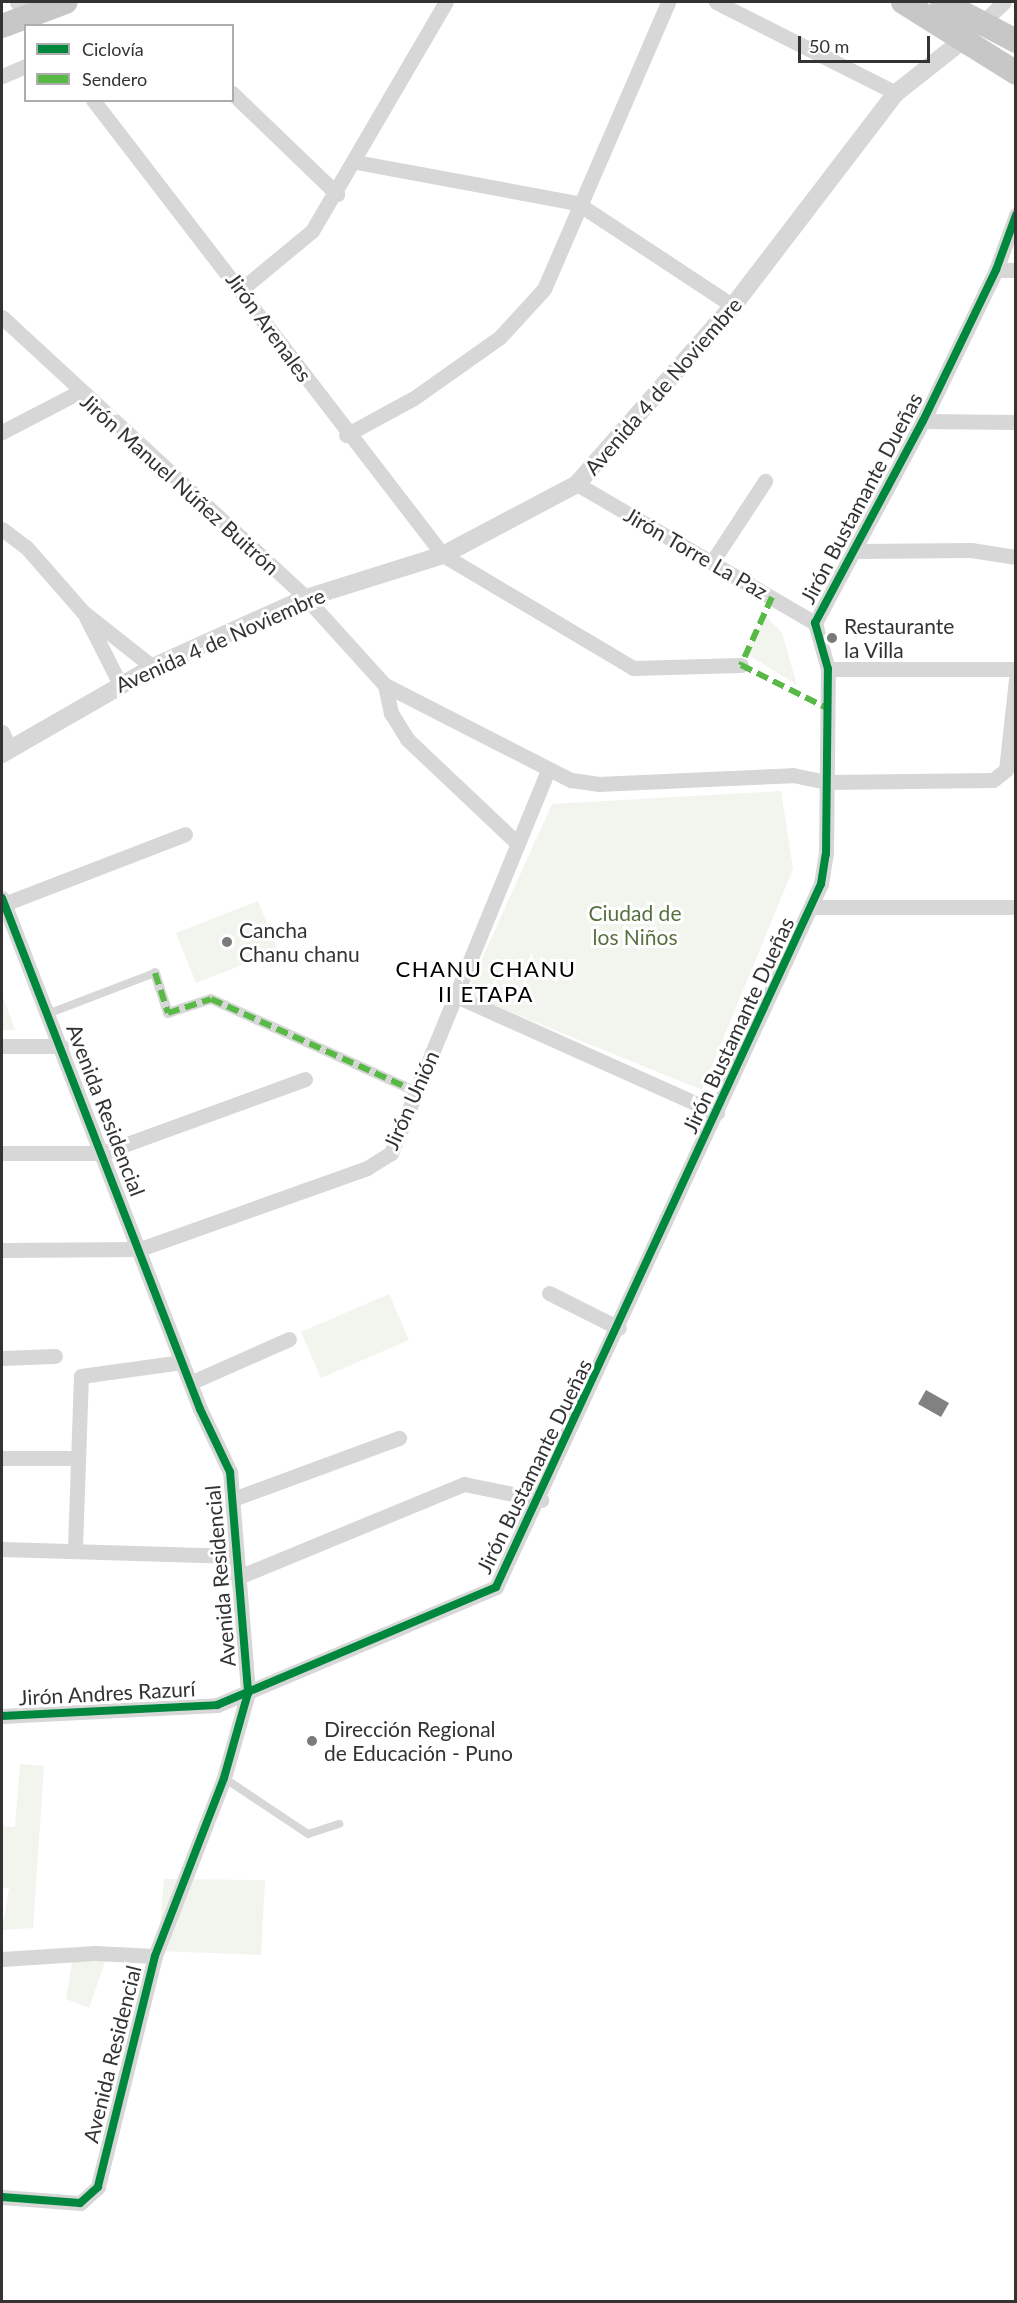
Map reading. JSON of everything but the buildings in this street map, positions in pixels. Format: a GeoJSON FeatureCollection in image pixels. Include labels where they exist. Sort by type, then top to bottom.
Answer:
{"type":"FeatureCollection","features":[{"type":"Feature","properties":{"kind":"highway"},"geometry":{"type":"LineString","coordinates":[[2,26],[27,14],[66,2]]}},
{"type":"Feature","properties":{"kind":"highway"},"geometry":{"type":"LineString","coordinates":[[903,2],[963,43],[1016,73]]}},
{"type":"Feature","properties":{"kind":"highway"},"geometry":{"type":"LineString","coordinates":[[942,2],[980,25],[1016,41]]}},
{"type":"Feature","properties":{"kind":"street"},"geometry":{"type":"LineString","coordinates":[[243,288],[312,231],[357,162],[446,2]]}},
{"type":"Feature","properties":{"kind":"street"},"geometry":{"type":"LineString","coordinates":[[346,435],[414,398],[500,338],[544,289],[577,203],[668,2]]}},
{"type":"Feature","properties":{"kind":"street"},"geometry":{"type":"LineString","coordinates":[[716,2],[896,93]]}},
{"type":"Feature","properties":{"kind":"street","name":"Avenida 4 de Noviembre"},"geometry":{"type":"LineString","coordinates":[[6,751],[153,667],[306,598],[443,555],[577,484],[733,306],[896,93],[963,43],[1004,2]]}},
{"type":"Feature","properties":{"kind":"street"},"geometry":{"type":"LineString","coordinates":[[2,76],[24,67]]}},
{"type":"Feature","properties":{"kind":"street"},"geometry":{"type":"LineString","coordinates":[[234,95],[337,194]]}},
{"type":"Feature","properties":{"kind":"street","name":"Jirón Arenales"},"geometry":{"type":"LineString","coordinates":[[95,102],[243,288],[346,435],[443,555]]}},
{"type":"Feature","properties":{"kind":"street"},"geometry":{"type":"LineString","coordinates":[[357,162],[577,203],[733,306]]}},
{"type":"Feature","properties":{"kind":"street","name":"Jirón Bustamante Dueñas"},"geometry":{"type":"LineString","coordinates":[[248,1693],[489,1593],[541,1500],[812,907],[826,854],[828,669],[814,623],[858,550],[923,421],[996,270],[1016,215]]}},
{"type":"Feature","properties":{"kind":"street"},"geometry":{"type":"LineString","coordinates":[[996,270],[1016,270]]}},
{"type":"Feature","properties":{"kind":"street","name":"Jirón Manuel Núñez Buitrón"},"geometry":{"type":"LineString","coordinates":[[2,317],[79,392],[306,598],[385,685],[547,772],[598,784],[793,775],[827,782],[1000,778],[1006,770],[1016,679]]}},
{"type":"Feature","properties":{"kind":"street"},"geometry":{"type":"LineString","coordinates":[[2,432],[79,392]]}},
{"type":"Feature","properties":{"kind":"street"},"geometry":{"type":"LineString","coordinates":[[923,421],[1016,422]]}},
{"type":"Feature","properties":{"kind":"street"},"geometry":{"type":"LineString","coordinates":[[712,562],[765,481]]}},
{"type":"Feature","properties":{"kind":"street","name":"Jirón Torre La Paz"},"geometry":{"type":"LineString","coordinates":[[577,484],[814,623]]}},
{"type":"Feature","properties":{"kind":"street"},"geometry":{"type":"LineString","coordinates":[[2,529],[27,548],[83,612],[153,667]]}},
{"type":"Feature","properties":{"kind":"street"},"geometry":{"type":"LineString","coordinates":[[858,550],[971,550],[1016,558]]}},
{"type":"Feature","properties":{"kind":"street"},"geometry":{"type":"LineString","coordinates":[[443,555],[633,668],[741,665]]}},
{"type":"Feature","properties":{"kind":"street"},"geometry":{"type":"LineString","coordinates":[[83,612],[120,684]]}},
{"type":"Feature","properties":{"kind":"street"},"geometry":{"type":"LineString","coordinates":[[828,669],[1016,669]]}},
{"type":"Feature","properties":{"kind":"street"},"geometry":{"type":"LineString","coordinates":[[385,685],[391,712],[407,739],[517,843]]}},
{"type":"Feature","properties":{"kind":"street"},"geometry":{"type":"LineString","coordinates":[[2,732],[6,751]]}},
{"type":"Feature","properties":{"kind":"street","name":"Jirón Unión"},"geometry":{"type":"LineString","coordinates":[[2,1250],[140,1249],[380,1161],[391,1153],[547,772]]}},
{"type":"Feature","properties":{"kind":"street"},"geometry":{"type":"LineString","coordinates":[[3,901],[184,834]]}},
{"type":"Feature","properties":{"kind":"street","name":"Avenida Residencial"},"geometry":{"type":"LineString","coordinates":[[2,2197],[80,2203],[91,2198],[98,2187],[155,1956],[224,1778],[248,1693],[236,1578],[230,1472],[182,1362],[50,1013],[3,901]]}},
{"type":"Feature","properties":{"kind":"street"},"geometry":{"type":"LineString","coordinates":[[812,907],[1016,907]]}},
{"type":"Feature","properties":{"kind":"street"},"geometry":{"type":"LineString","coordinates":[[155,973],[168,1013],[211,999],[417,1092]]}},
{"type":"Feature","properties":{"kind":"street"},"geometry":{"type":"LineString","coordinates":[[456,996],[717,1113]]}},
{"type":"Feature","properties":{"kind":"street"},"geometry":{"type":"LineString","coordinates":[[2,1046],[61,1046]]}},
{"type":"Feature","properties":{"kind":"street"},"geometry":{"type":"LineString","coordinates":[[2,1153],[102,1153],[305,1079]]}},
{"type":"Feature","properties":{"kind":"street"},"geometry":{"type":"LineString","coordinates":[[549,1293],[619,1328]]}},
{"type":"Feature","properties":{"kind":"street"},"geometry":{"type":"LineString","coordinates":[[192,1382],[289,1339]]}},
{"type":"Feature","properties":{"kind":"street"},"geometry":{"type":"LineString","coordinates":[[2,1358],[55,1356]]}},
{"type":"Feature","properties":{"kind":"street"},"geometry":{"type":"LineString","coordinates":[[75,1548],[76,1458],[81,1376],[182,1362]]}},
{"type":"Feature","properties":{"kind":"street"},"geometry":{"type":"LineString","coordinates":[[233,1499],[399,1438]]}},
{"type":"Feature","properties":{"kind":"street"},"geometry":{"type":"LineString","coordinates":[[2,1458],[76,1458]]}},
{"type":"Feature","properties":{"kind":"street"},"geometry":{"type":"LineString","coordinates":[[236,1578],[464,1484],[541,1500]]}},
{"type":"Feature","properties":{"kind":"street"},"geometry":{"type":"LineString","coordinates":[[2,1549],[75,1548],[235,1556]]}},
{"type":"Feature","properties":{"kind":"street","name":"Jirón Andres Razurí"},"geometry":{"type":"LineString","coordinates":[[2,1716],[217,1705],[248,1693]]}},
{"type":"Feature","properties":{"kind":"street"},"geometry":{"type":"LineString","coordinates":[[2,1959],[95,1953],[155,1956]]}},
{"type":"Feature","properties":{"kind":"lane"},"geometry":{"type":"LineString","coordinates":[[50,1013],[155,973]]}},
{"type":"Feature","properties":{"kind":"lane"},"geometry":{"type":"LineString","coordinates":[[224,1778],[308,1834],[339,1824]]}},
{"type":"Feature","properties":{"kind":"green space"},"geometry":{"type":"Polygon","coordinates":[[[766,616],[782,633],[797,685],[744,652],[766,616]]]}},
{"type":"Feature","properties":{"kind":"green space","name":"Ciudad de los Niños"},"geometry":{"type":"Polygon","coordinates":[[[781,791],[793,869],[702,1090],[466,994],[552,804],[781,791]]]}},
{"type":"Feature","properties":{"kind":"green space","name":"Cancha Chanu chanu"},"geometry":{"type":"Polygon","coordinates":[[[258,901],[278,951],[196,983],[176,933],[258,901]]]}},
{"type":"Feature","properties":{"kind":"green space"},"geometry":{"type":"Polygon","coordinates":[[[2,994],[15,1030],[2,1030],[2,994]]]}},
{"type":"Feature","properties":{"kind":"green space"},"geometry":{"type":"Polygon","coordinates":[[[389,1294],[409,1340],[321,1378],[301,1332],[389,1294]]]}},
{"type":"Feature","properties":{"kind":"green space"},"geometry":{"type":"Polygon","coordinates":[[[20,1764],[44,1766],[33,1928],[2,1930],[9,1888],[2,1888],[2,1826],[15,1827],[20,1764]]]}},
{"type":"Feature","properties":{"kind":"green space"},"geometry":{"type":"Polygon","coordinates":[[[164,1879],[265,1880],[261,1955],[158,1951],[164,1879]]]}},
{"type":"Feature","properties":{"kind":"green space"},"geometry":{"type":"Polygon","coordinates":[[[74,1950],[109,1950],[89,2008],[66,1999],[74,1950]]]}},
{"type":"Feature","properties":{"kind":"marked path"},"geometry":{"type":"LineString","coordinates":[[772,597],[741,665],[827,708]]}},
{"type":"Feature","properties":{"kind":"marked path"},"geometry":{"type":"LineString","coordinates":[[155,973],[168,1013],[211,999],[417,1092]]}},
{"type":"Feature","properties":{"kind":"cycle path"},"geometry":{"type":"LineString","coordinates":[[2,1716],[217,1705],[496,1587],[821,884],[826,854],[828,669],[815,623],[923,421],[996,270],[1016,215]]}},
{"type":"Feature","properties":{"kind":"cycle path"},"geometry":{"type":"LineString","coordinates":[[2,898],[200,1409],[230,1472],[248,1693],[224,1778],[155,1956],[98,2187],[80,2203],[2,2197]]}},
{"type":"Feature","properties":{"kind":"place","name":"Restaurante la Villa"},"geometry":{"type":"Point","coordinates":[832,638]}},
{"type":"Feature","properties":{"kind":"place","name":"Cancha Chanu chanu"},"geometry":{"type":"Point","coordinates":[227,942]}},
{"type":"Feature","properties":{"kind":"place","name":"Dirección Regional de Educación - Puno"},"geometry":{"type":"Point","coordinates":[312,1741]}},
{"type":"Feature","properties":{"kind":"district","name":"CHANU CHANU II ETAPA"},"geometry":{"type":"Point","coordinates":[486,980]}}]}
